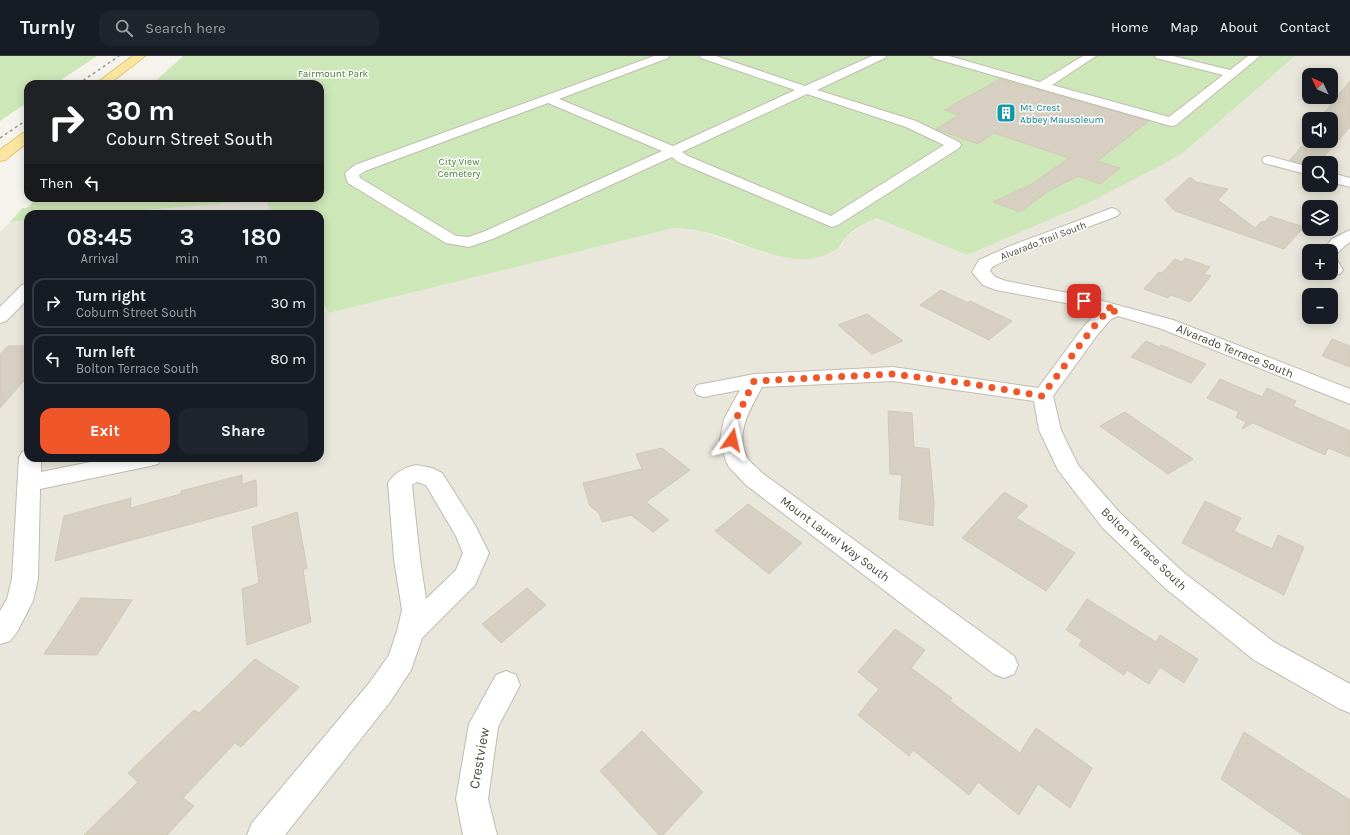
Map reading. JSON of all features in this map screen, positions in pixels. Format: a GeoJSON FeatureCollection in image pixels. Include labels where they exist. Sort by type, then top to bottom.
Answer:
{"type":"FeatureCollection","features":[{"type":"Feature","properties":{"kind":"main road"},"geometry":{"type":"LineString","coordinates":[[107,80],[140,56]]}},
{"type":"Feature","properties":{"kind":"main road"},"geometry":{"type":"LineString","coordinates":[[0,157],[24,139]]}},
{"type":"Feature","properties":{"kind":"street"},"geometry":{"type":"LineString","coordinates":[[664,56],[360,168],[352,173],[353,180],[452,240],[469,242],[488,235],[881,56]]}},
{"type":"Feature","properties":{"kind":"street"},"geometry":{"type":"LineString","coordinates":[[549,99],[672,150],[683,159],[832,222],[954,144],[911,124],[705,56]]}},
{"type":"Feature","properties":{"kind":"street"},"geometry":{"type":"LineString","coordinates":[[937,56],[1171,122],[1255,56]]}},
{"type":"Feature","properties":{"kind":"street"},"geometry":{"type":"LineString","coordinates":[[1043,85],[1091,56]]}},
{"type":"Feature","properties":{"kind":"street"},"geometry":{"type":"LineString","coordinates":[[1160,56],[1231,74]]}},
{"type":"Feature","properties":{"kind":"street"},"geometry":{"type":"LineString","coordinates":[[1269,160],[1302,169]]}},
{"type":"Feature","properties":{"kind":"street"},"geometry":{"type":"LineString","coordinates":[[1338,179],[1350,182]]}},
{"type":"Feature","properties":{"kind":"street","name":"Alvarado Trail South"},"geometry":{"type":"LineString","coordinates":[[1112,213],[1016,249],[985,264],[981,272],[989,281],[1002,286],[1064,296],[1118,310]]}},
{"type":"Feature","properties":{"kind":"street"},"geometry":{"type":"LineString","coordinates":[[1336,244],[1350,235]]}},
{"type":"Feature","properties":{"kind":"street"},"geometry":{"type":"LineString","coordinates":[[0,318],[24,293]]}},
{"type":"Feature","properties":{"kind":"street"},"geometry":{"type":"LineString","coordinates":[[704,390],[754,381],[893,374],[972,384],[1042,396],[1091,330],[1104,315],[1118,310]]}},
{"type":"Feature","properties":{"kind":"street","name":"Alvarado Terrace South"},"geometry":{"type":"LineString","coordinates":[[1118,310],[1166,324],[1350,397]]}},
{"type":"Feature","properties":{"kind":"street","name":"Mount Laurel Way South"},"geometry":{"type":"LineString","coordinates":[[754,381],[736,419],[732,440],[737,461],[754,479],[1004,665]]}},
{"type":"Feature","properties":{"kind":"street","name":"Bolton Terrace South"},"geometry":{"type":"LineString","coordinates":[[1042,396],[1050,430],[1069,470],[1111,520],[1174,580],[1264,650],[1350,699]]}},
{"type":"Feature","properties":{"kind":"street"},"geometry":{"type":"LineString","coordinates":[[0,632],[20,600],[25,579],[30,462]]}},
{"type":"Feature","properties":{"kind":"street"},"geometry":{"type":"LineString","coordinates":[[29,483],[131,462]]}},
{"type":"Feature","properties":{"kind":"street"},"geometry":{"type":"LineString","coordinates":[[264,835],[380,692],[401,661],[411,631],[414,610],[407,559],[400,483],[406,476],[417,473],[426,474],[434,479],[466,532],[476,552],[466,577],[411,631]]}},
{"type":"Feature","properties":{"kind":"street","name":"Crestview"},"geometry":{"type":"LineString","coordinates":[[480,835],[472,799],[484,724],[506,685]]}},
{"type":"Feature","properties":{"kind":"shaded area"},"geometry":{"type":"Polygon","coordinates":[[[1295,56],[1350,56],[1350,835],[0,835],[0,232],[10,222],[24,220],[24,462],[324,462],[324,304],[329,313],[674,228],[700,231],[765,253],[794,258],[813,258],[833,252],[842,246],[845,237],[875,218],[967,255],[1184,152],[1295,56]]]}},
{"type":"Feature","properties":{"kind":"shaded area"},"geometry":{"type":"Polygon","coordinates":[[[241,202],[266,202],[271,210],[146,210],[241,202]]]}},
{"type":"Feature","properties":{"kind":"green space"},"geometry":{"type":"Polygon","coordinates":[[[0,56],[97,56],[61,80],[24,80],[24,105],[0,121],[0,56]]]}},
{"type":"Feature","properties":{"kind":"green space","name":"City View Cemetery"},"geometry":{"type":"Polygon","coordinates":[[[183,56],[1295,56],[1184,152],[1088,203],[967,255],[876,218],[851,232],[837,250],[818,257],[801,259],[766,253],[699,231],[674,228],[329,313],[324,304],[324,210],[271,210],[266,202],[324,202],[324,80],[156,80],[183,56]]]}},
{"type":"Feature","properties":{"kind":"green space","name":"City View Cemetery"},"geometry":{"type":"Polygon","coordinates":[[[33,202],[241,202],[146,210],[24,210],[24,220],[10,222],[22,208],[27,208],[33,202]]]}},
{"type":"Feature","properties":{"kind":"building"},"geometry":{"type":"Polygon","coordinates":[[[1000,79],[1149,121],[1097,161],[1120,168],[1100,184],[1078,176],[1050,190],[1020,212],[993,202],[1032,184],[1069,158],[994,133],[978,144],[936,129],[959,115],[944,110],[1000,79]]]}},
{"type":"Feature","properties":{"kind":"building"},"geometry":{"type":"Polygon","coordinates":[[[1350,81],[1350,127],[1338,140],[1338,112],[1325,112],[1331,104],[1338,104],[1338,96],[1350,81]]]}},
{"type":"Feature","properties":{"kind":"building"},"geometry":{"type":"Polygon","coordinates":[[[1302,146],[1302,148],[1331,148],[1324,156],[1302,156],[1302,163],[1290,160],[1302,146]]]}},
{"type":"Feature","properties":{"kind":"building"},"geometry":{"type":"Polygon","coordinates":[[[1190,177],[1196,182],[1228,189],[1218,200],[1255,228],[1262,221],[1265,222],[1270,216],[1302,226],[1302,229],[1284,249],[1175,211],[1165,200],[1190,177]]]}},
{"type":"Feature","properties":{"kind":"building"},"geometry":{"type":"Polygon","coordinates":[[[1185,258],[1210,267],[1204,274],[1211,276],[1190,302],[1171,295],[1168,298],[1144,289],[1159,272],[1162,273],[1175,259],[1182,262],[1185,258]]]}},
{"type":"Feature","properties":{"kind":"building"},"geometry":{"type":"Polygon","coordinates":[[[941,290],[968,303],[970,301],[1012,321],[989,340],[920,305],[941,290]]]}},
{"type":"Feature","properties":{"kind":"building"},"geometry":{"type":"Polygon","coordinates":[[[867,314],[903,341],[872,354],[838,325],[867,314]]]}},
{"type":"Feature","properties":{"kind":"building"},"geometry":{"type":"Polygon","coordinates":[[[1332,339],[1350,346],[1350,367],[1322,356],[1332,339]]]}},
{"type":"Feature","properties":{"kind":"building"},"geometry":{"type":"Polygon","coordinates":[[[1146,341],[1159,347],[1161,345],[1206,364],[1191,383],[1131,357],[1146,341]]]}},
{"type":"Feature","properties":{"kind":"building"},"geometry":{"type":"Polygon","coordinates":[[[8,346],[24,346],[24,381],[0,408],[0,354],[8,346]]]}},
{"type":"Feature","properties":{"kind":"building"},"geometry":{"type":"Polygon","coordinates":[[[1220,379],[1262,397],[1267,388],[1296,401],[1293,406],[1350,431],[1350,457],[1328,448],[1325,455],[1253,423],[1242,429],[1246,422],[1236,417],[1239,412],[1207,398],[1220,379]]]}},
{"type":"Feature","properties":{"kind":"building"},"geometry":{"type":"Polygon","coordinates":[[[888,411],[912,413],[914,447],[929,449],[934,502],[933,526],[899,519],[902,475],[890,474],[888,411]]]}},
{"type":"Feature","properties":{"kind":"building"},"geometry":{"type":"Polygon","coordinates":[[[1125,412],[1193,459],[1168,474],[1100,426],[1125,412]]]}},
{"type":"Feature","properties":{"kind":"building"},"geometry":{"type":"Polygon","coordinates":[[[662,448],[690,470],[646,502],[669,520],[653,532],[631,515],[602,522],[599,513],[590,506],[583,483],[642,469],[636,454],[662,448]]]}},
{"type":"Feature","properties":{"kind":"building"},"geometry":{"type":"Polygon","coordinates":[[[242,475],[242,484],[256,480],[257,506],[55,561],[64,516],[131,498],[130,508],[181,494],[181,491],[242,475]]]}},
{"type":"Feature","properties":{"kind":"building"},"geometry":{"type":"Polygon","coordinates":[[[1004,492],[1028,506],[1016,518],[1075,553],[1046,591],[962,538],[1004,492]]]}},
{"type":"Feature","properties":{"kind":"building"},"geometry":{"type":"Polygon","coordinates":[[[1205,501],[1241,518],[1234,531],[1272,549],[1278,535],[1304,547],[1284,595],[1182,543],[1205,501]]]}},
{"type":"Feature","properties":{"kind":"building"},"geometry":{"type":"Polygon","coordinates":[[[748,504],[802,543],[769,574],[715,531],[748,504]]]}},
{"type":"Feature","properties":{"kind":"building"},"geometry":{"type":"Polygon","coordinates":[[[297,512],[307,568],[303,570],[311,622],[247,645],[242,589],[259,583],[252,527],[297,512]]]}},
{"type":"Feature","properties":{"kind":"building"},"geometry":{"type":"Polygon","coordinates":[[[527,588],[546,605],[501,643],[482,624],[527,588]]]}},
{"type":"Feature","properties":{"kind":"building"},"geometry":{"type":"Polygon","coordinates":[[[81,598],[132,600],[97,655],[44,654],[81,598]]]}},
{"type":"Feature","properties":{"kind":"building"},"geometry":{"type":"Polygon","coordinates":[[[1087,599],[1156,642],[1160,635],[1198,659],[1184,683],[1160,667],[1149,684],[1127,670],[1124,675],[1079,645],[1082,640],[1066,630],[1087,599]]]}},
{"type":"Feature","properties":{"kind":"building"},"geometry":{"type":"Polygon","coordinates":[[[895,629],[925,650],[911,668],[952,698],[950,701],[1020,753],[1036,728],[1092,768],[1070,808],[1038,784],[1019,815],[978,782],[969,795],[913,750],[909,756],[858,715],[879,689],[858,672],[895,629]]]}},
{"type":"Feature","properties":{"kind":"building"},"geometry":{"type":"Polygon","coordinates":[[[255,659],[299,687],[241,747],[235,743],[183,798],[194,806],[167,835],[84,835],[138,782],[128,773],[194,710],[199,713],[255,659]]]}},
{"type":"Feature","properties":{"kind":"building"},"geometry":{"type":"Polygon","coordinates":[[[642,731],[703,792],[663,835],[659,835],[600,771],[642,731]]]}},
{"type":"Feature","properties":{"kind":"building"},"geometry":{"type":"Polygon","coordinates":[[[1244,732],[1350,800],[1350,835],[1303,835],[1221,779],[1244,732]]]}},
{"type":"Feature","properties":{"kind":"railway"},"geometry":{"type":"LineString","coordinates":[[84,80],[119,56]]}},
{"type":"Feature","properties":{"kind":"railway"},"geometry":{"type":"LineString","coordinates":[[0,138],[24,122]]}},
{"type":"Feature","properties":{"kind":"place","name":"Mt. Crest Abbey Mausoleum"},"geometry":{"type":"Point","coordinates":[1006,113]}},
{"type":"Feature","properties":{"kind":"route"},"geometry":{"type":"LineString","coordinates":[[732,440],[736,419],[754,381],[893,374],[972,384],[1042,396],[1091,330],[1104,315],[1118,310],[1084,301]]}},
{"type":"Feature","properties":{"kind":"park label","name":"Fairmount Park"},"geometry":{"type":"Point","coordinates":[333,73]}}]}
